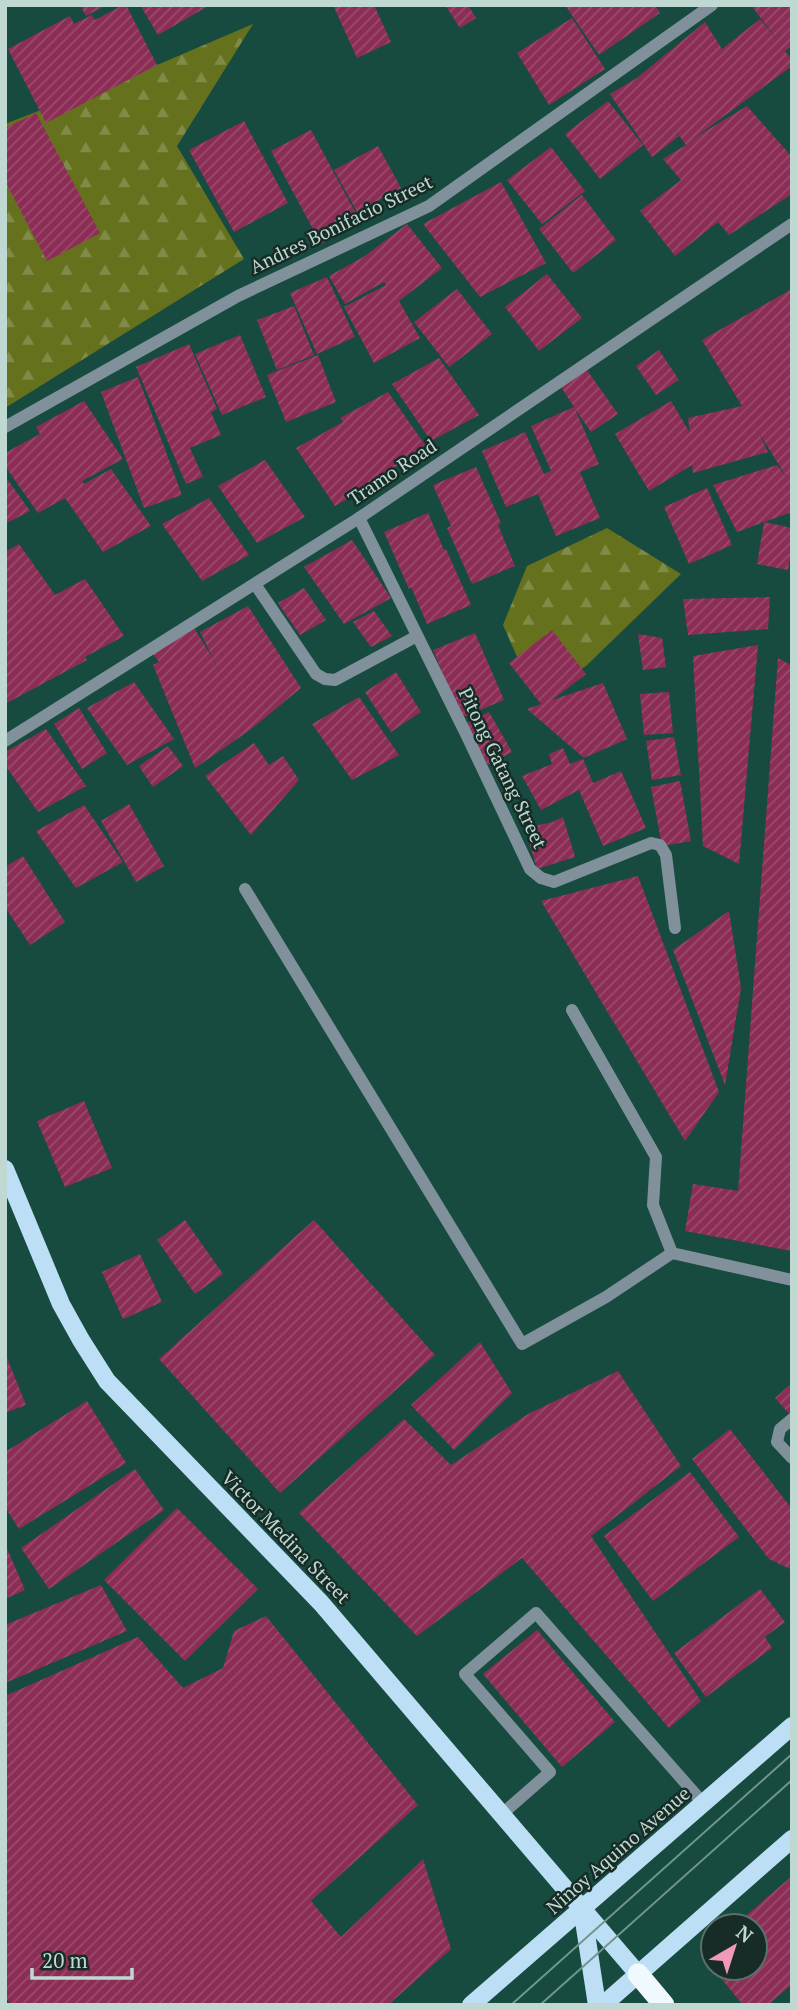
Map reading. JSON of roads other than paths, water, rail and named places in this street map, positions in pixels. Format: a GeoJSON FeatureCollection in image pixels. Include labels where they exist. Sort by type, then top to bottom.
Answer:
{"type":"FeatureCollection","features":[{"type":"Feature","properties":{"kind":"highway"},"geometry":{"type":"LineString","coordinates":[[638,1974],[664,2005]]}},
{"type":"Feature","properties":{"kind":"main road","name":"Victor Medina Street"},"geometry":{"type":"LineString","coordinates":[[5,1169],[61,1304],[107,1381],[321,1603],[638,1974]]}},
{"type":"Feature","properties":{"kind":"main road","name":"Ninoy Aquino Avenue"},"geometry":{"type":"LineString","coordinates":[[471,2005],[792,1726]]}},
{"type":"Feature","properties":{"kind":"main road"},"geometry":{"type":"LineString","coordinates":[[603,2005],[792,1839]]}},
{"type":"Feature","properties":{"kind":"main road"},"geometry":{"type":"LineString","coordinates":[[582,1908],[597,2005]]}},
{"type":"Feature","properties":{"kind":"street","name":"Andres Bonifacio Street"},"geometry":{"type":"LineString","coordinates":[[5,427],[238,296],[429,206],[712,5]]}},
{"type":"Feature","properties":{"kind":"street","name":"Tramo Road"},"geometry":{"type":"LineString","coordinates":[[5,741],[359,518],[792,224]]}},
{"type":"Feature","properties":{"kind":"street","name":"Pitong Gatang Street"},"geometry":{"type":"LineString","coordinates":[[359,518],[530,869],[541,878],[555,882],[650,843],[660,845],[666,855],[675,928]]}},
{"type":"Feature","properties":{"kind":"street"},"geometry":{"type":"LineString","coordinates":[[255,584],[316,674],[325,680],[335,680],[417,636]]}},
{"type":"Feature","properties":{"kind":"street"},"geometry":{"type":"LineString","coordinates":[[245,890],[522,1344],[606,1297],[672,1253],[792,1280]]}},
{"type":"Feature","properties":{"kind":"street"},"geometry":{"type":"LineString","coordinates":[[572,1010],[656,1157],[653,1205],[672,1253]]}},
{"type":"Feature","properties":{"kind":"street"},"geometry":{"type":"LineString","coordinates":[[792,1419],[780,1429],[777,1442],[792,1458]]}},
{"type":"Feature","properties":{"kind":"street"},"geometry":{"type":"LineString","coordinates":[[502,1814],[550,1772],[465,1674],[536,1613],[704,1804]]}},
{"type":"Feature","properties":{"kind":"tram line"},"geometry":{"type":"LineString","coordinates":[[511,2005],[792,1754]]}},
{"type":"Feature","properties":{"kind":"tram line"},"geometry":{"type":"LineString","coordinates":[[540,2005],[792,1780]]}}]}
